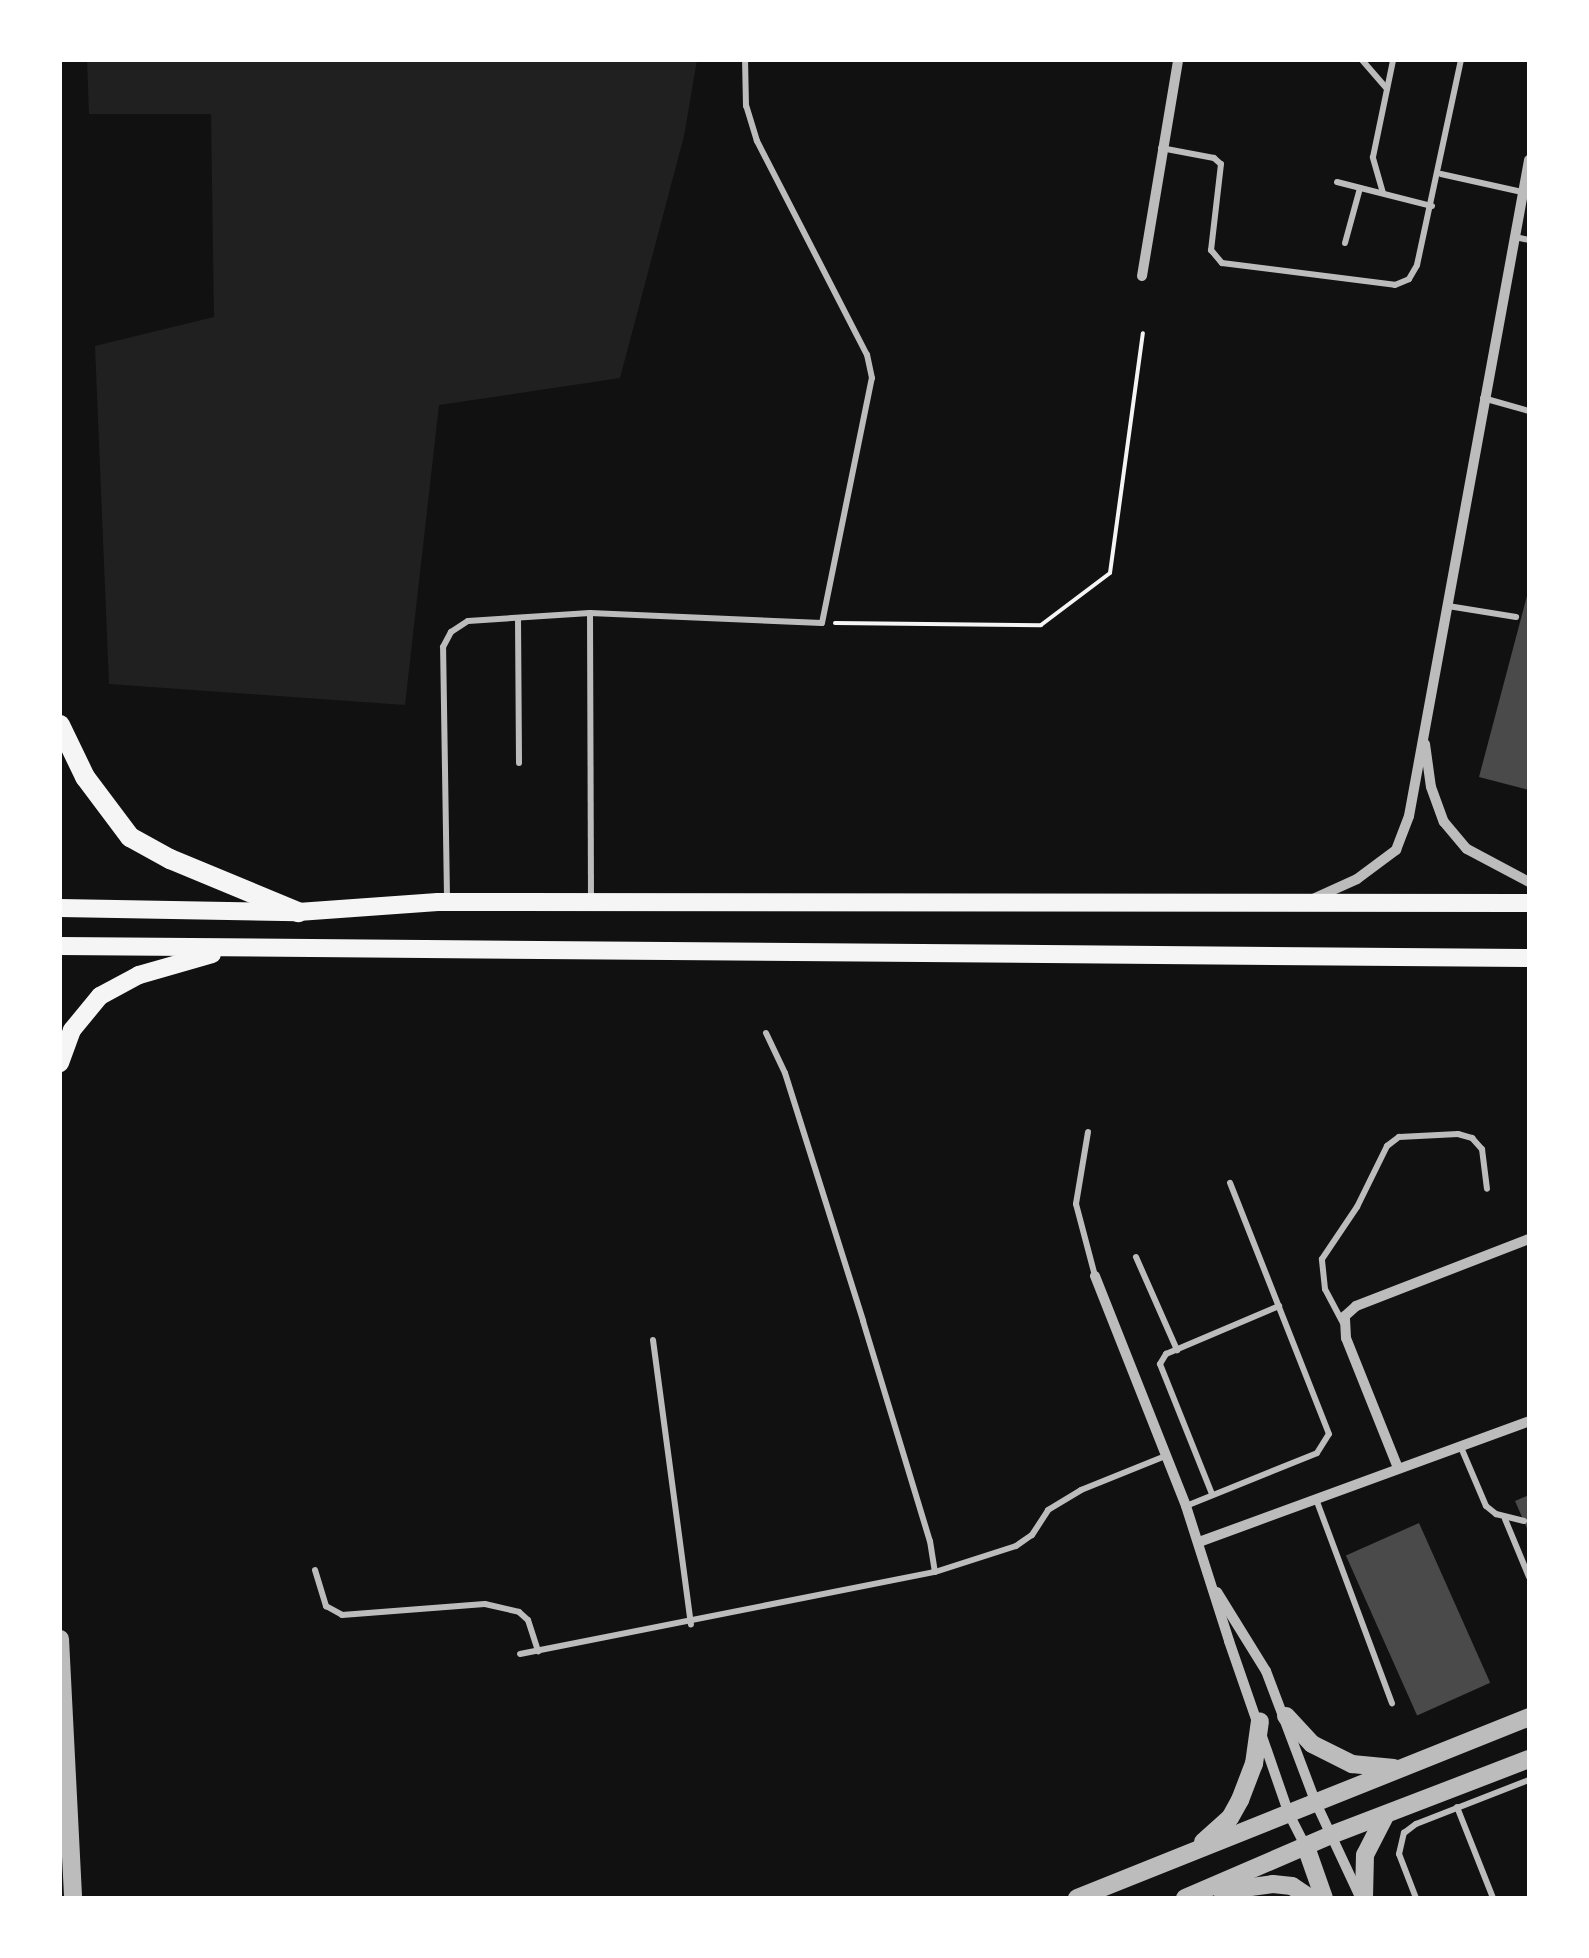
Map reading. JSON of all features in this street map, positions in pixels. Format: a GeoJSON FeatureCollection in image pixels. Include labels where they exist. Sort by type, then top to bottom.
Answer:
{"type":"FeatureCollection","features":[{"type":"Feature","properties":{"kind":"main road"},"geometry":{"type":"LineString","coordinates":[[60,725],[85,777],[130,837],[170,859],[298,912]]}},
{"type":"Feature","properties":{"kind":"main road"},"geometry":{"type":"LineString","coordinates":[[60,908],[298,912],[447,902],[1529,903]]}},
{"type":"Feature","properties":{"kind":"main road"},"geometry":{"type":"LineString","coordinates":[[60,946],[1529,958]]}},
{"type":"Feature","properties":{"kind":"main road"},"geometry":{"type":"LineString","coordinates":[[60,1063],[72,1030],[100,996],[138,975],[236,947]]}},
{"type":"Feature","properties":{"kind":"street"},"geometry":{"type":"LineString","coordinates":[[1142,276],[1178,60]]}},
{"type":"Feature","properties":{"kind":"street"},"geometry":{"type":"LineString","coordinates":[[1300,903],[1357,878],[1396,850],[1413,802],[1529,160]]}},
{"type":"Feature","properties":{"kind":"street"},"geometry":{"type":"LineString","coordinates":[[1424,728],[1430,787],[1444,822],[1466,849],[1529,882]]}},
{"type":"Feature","properties":{"kind":"street"},"geometry":{"type":"LineString","coordinates":[[1398,1468],[1344,1323],[1356,1306],[1529,1240]]}},
{"type":"Feature","properties":{"kind":"street"},"geometry":{"type":"LineString","coordinates":[[1095,1276],[1186,1506],[1290,1814],[1324,1898]]}},
{"type":"Feature","properties":{"kind":"street"},"geometry":{"type":"LineString","coordinates":[[1199,1542],[1529,1420]]}},
{"type":"Feature","properties":{"kind":"street"},"geometry":{"type":"LineString","coordinates":[[1214,1588],[1255,1650],[1286,1716],[1316,1803],[1362,1898]]}},
{"type":"Feature","properties":{"kind":"street"},"geometry":{"type":"LineString","coordinates":[[60,1639],[74,1898]]}},
{"type":"Feature","properties":{"kind":"street"},"geometry":{"type":"LineString","coordinates":[[1286,1716],[1312,1744],[1352,1764],[1395,1768]]}},
{"type":"Feature","properties":{"kind":"street"},"geometry":{"type":"LineString","coordinates":[[1077,1898],[1529,1717]]}},
{"type":"Feature","properties":{"kind":"street"},"geometry":{"type":"LineString","coordinates":[[1190,1853],[1230,1818],[1240,1800],[1254,1764],[1260,1721]]}},
{"type":"Feature","properties":{"kind":"street"},"geometry":{"type":"LineString","coordinates":[[1188,1897],[1331,1835],[1529,1759]]}},
{"type":"Feature","properties":{"kind":"street"},"geometry":{"type":"LineString","coordinates":[[1362,1898],[1365,1855],[1385,1816]]}},
{"type":"Feature","properties":{"kind":"street"},"geometry":{"type":"LineString","coordinates":[[71,1873],[85,1898]]}},
{"type":"Feature","properties":{"kind":"street"},"geometry":{"type":"LineString","coordinates":[[1188,1897],[1273,1884],[1292,1886],[1310,1898]]}},
{"type":"Feature","properties":{"kind":"lane"},"geometry":{"type":"LineString","coordinates":[[447,902],[443,647],[452,632],[468,621],[590,613],[822,623],[872,378],[867,354],[757,141],[746,106],[745,60]]}},
{"type":"Feature","properties":{"kind":"lane"},"geometry":{"type":"LineString","coordinates":[[1362,60],[1386,90]]}},
{"type":"Feature","properties":{"kind":"lane"},"geometry":{"type":"LineString","coordinates":[[1383,193],[1373,157],[1393,60]]}},
{"type":"Feature","properties":{"kind":"lane"},"geometry":{"type":"LineString","coordinates":[[1161,148],[1214,158],[1220,164],[1210,250],[1222,263],[1395,285],[1414,272],[1440,174],[1461,60]]}},
{"type":"Feature","properties":{"kind":"lane"},"geometry":{"type":"LineString","coordinates":[[1440,174],[1522,192]]}},
{"type":"Feature","properties":{"kind":"lane"},"geometry":{"type":"LineString","coordinates":[[1337,182],[1432,206]]}},
{"type":"Feature","properties":{"kind":"lane"},"geometry":{"type":"LineString","coordinates":[[1345,243],[1360,188]]}},
{"type":"Feature","properties":{"kind":"lane"},"geometry":{"type":"LineString","coordinates":[[1514,237],[1529,240]]}},
{"type":"Feature","properties":{"kind":"lane"},"geometry":{"type":"LineString","coordinates":[[1483,398],[1529,411]]}},
{"type":"Feature","properties":{"kind":"lane"},"geometry":{"type":"LineString","coordinates":[[1448,606],[1516,617]]}},
{"type":"Feature","properties":{"kind":"lane"},"geometry":{"type":"LineString","coordinates":[[590,613],[591,902]]}},
{"type":"Feature","properties":{"kind":"lane"},"geometry":{"type":"LineString","coordinates":[[518,618],[518,764]]}},
{"type":"Feature","properties":{"kind":"lane"},"geometry":{"type":"LineString","coordinates":[[766,1034],[784,1073],[864,1320],[930,1540],[935,1572]]}},
{"type":"Feature","properties":{"kind":"lane"},"geometry":{"type":"LineString","coordinates":[[1088,1132],[1076,1204],[1083,1244],[1095,1276]]}},
{"type":"Feature","properties":{"kind":"lane"},"geometry":{"type":"LineString","coordinates":[[1344,1323],[1325,1289],[1322,1259],[1357,1207],[1376,1160],[1387,1146],[1399,1137],[1472,1138],[1482,1149],[1486,1189]]}},
{"type":"Feature","properties":{"kind":"lane"},"geometry":{"type":"LineString","coordinates":[[1186,1506],[1318,1452],[1328,1441],[1327,1426],[1230,1182]]}},
{"type":"Feature","properties":{"kind":"lane"},"geometry":{"type":"LineString","coordinates":[[1136,1258],[1177,1350]]}},
{"type":"Feature","properties":{"kind":"lane"},"geometry":{"type":"LineString","coordinates":[[1212,1494],[1160,1370],[1162,1359],[1279,1306]]}},
{"type":"Feature","properties":{"kind":"lane"},"geometry":{"type":"LineString","coordinates":[[653,1340],[691,1624]]}},
{"type":"Feature","properties":{"kind":"lane"},"geometry":{"type":"LineString","coordinates":[[1460,1445],[1486,1506],[1504,1518],[1524,1521]]}},
{"type":"Feature","properties":{"kind":"lane"},"geometry":{"type":"LineString","coordinates":[[520,1654],[691,1624],[935,1572],[1016,1546],[1032,1536],[1048,1510],[1081,1490],[1166,1456]]}},
{"type":"Feature","properties":{"kind":"lane"},"geometry":{"type":"LineString","coordinates":[[1316,1498],[1392,1703]]}},
{"type":"Feature","properties":{"kind":"lane"},"geometry":{"type":"LineString","coordinates":[[1504,1518],[1529,1578]]}},
{"type":"Feature","properties":{"kind":"lane"},"geometry":{"type":"LineString","coordinates":[[315,1570],[326,1606],[342,1615],[485,1604],[519,1612],[528,1620],[538,1651]]}},
{"type":"Feature","properties":{"kind":"lane"},"geometry":{"type":"LineString","coordinates":[[1416,1898],[1398,1854],[1400,1840],[1409,1828],[1529,1780]]}},
{"type":"Feature","properties":{"kind":"lane"},"geometry":{"type":"LineString","coordinates":[[1457,1807],[1493,1898]]}},
{"type":"Feature","properties":{"kind":"path"},"geometry":{"type":"LineString","coordinates":[[822,623],[1041,625],[1110,573],[1143,333]]}},
{"type":"Feature","properties":{"kind":"shaded area"},"geometry":{"type":"Polygon","coordinates":[[[87,60],[697,60],[684,136],[620,378],[439,405],[405,705],[109,684],[95,346],[214,317],[211,114],[89,114],[87,60]]]}},
{"type":"Feature","properties":{"kind":"building"},"geometry":{"type":"Polygon","coordinates":[[[1529,592],[1529,790],[1479,777],[1529,592]]]}},
{"type":"Feature","properties":{"kind":"building"},"geometry":{"type":"Polygon","coordinates":[[[1529,1495],[1529,1533],[1515,1501],[1529,1495]]]}},
{"type":"Feature","properties":{"kind":"building"},"geometry":{"type":"Polygon","coordinates":[[[1419,1523],[1490,1683],[1417,1715],[1346,1556],[1419,1523]]]}}]}
